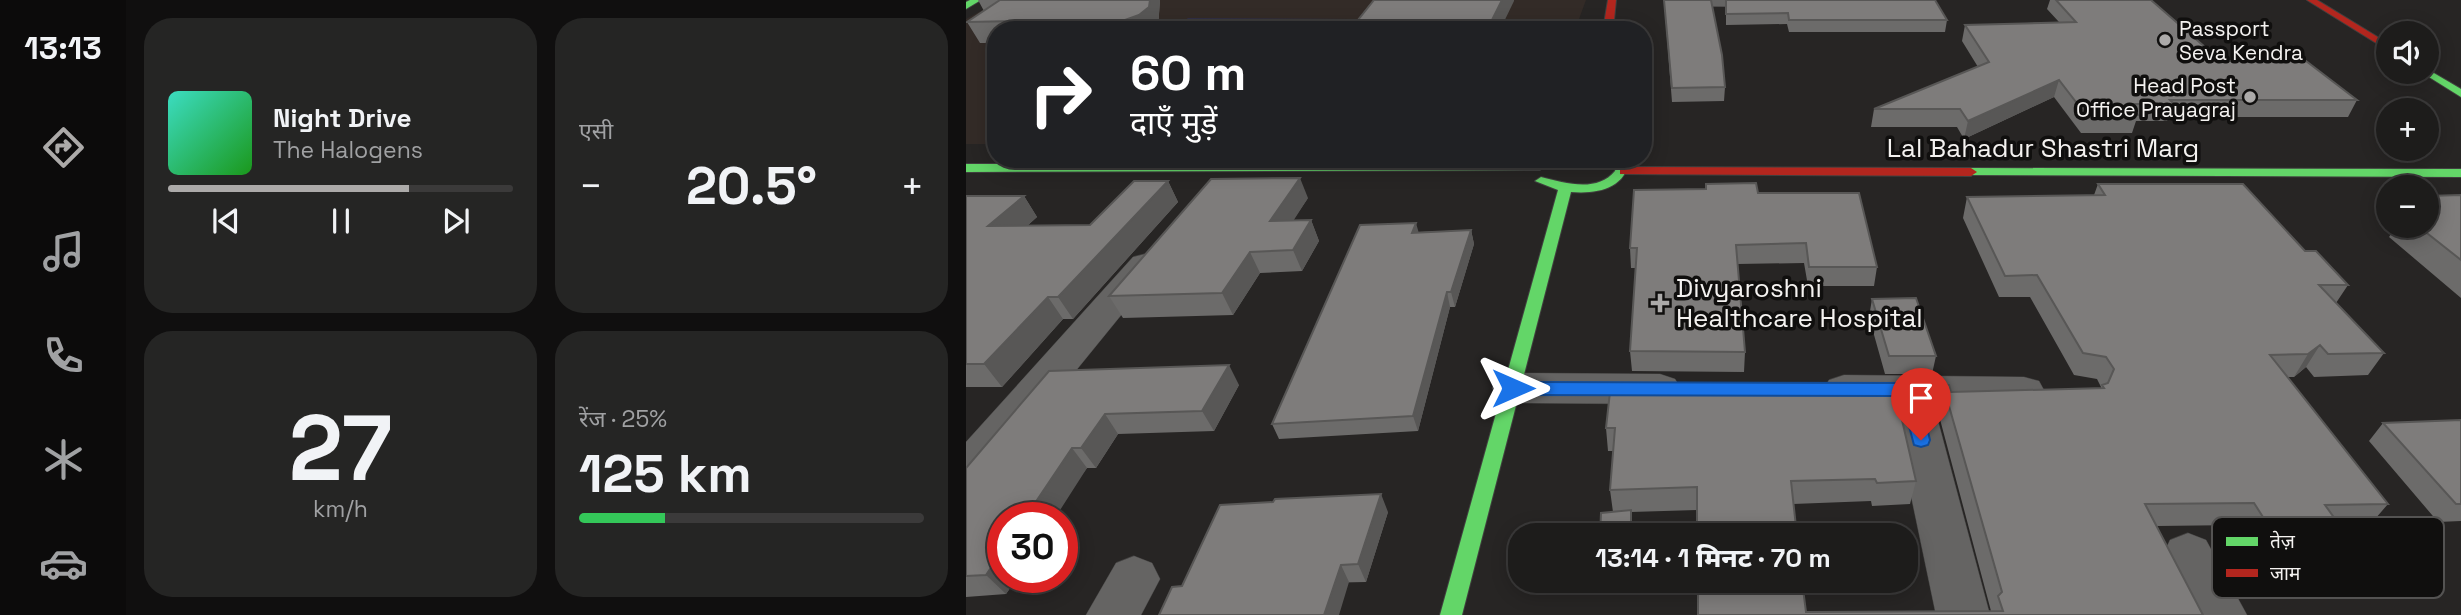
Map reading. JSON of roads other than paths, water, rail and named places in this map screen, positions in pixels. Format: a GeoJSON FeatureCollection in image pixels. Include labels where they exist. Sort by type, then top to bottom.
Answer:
{"type":"FeatureCollection","features":[{"type":"Feature","properties":{"kind":"street"},"geometry":{"type":"LineString","coordinates":[[966,6],[977,0]]}},
{"type":"Feature","properties":{"kind":"street"},"geometry":{"type":"LineString","coordinates":[[1609,21],[1612,0]]}},
{"type":"Feature","properties":{"kind":"street"},"geometry":{"type":"LineString","coordinates":[[1675,0],[1796,2]]}},
{"type":"Feature","properties":{"kind":"street"},"geometry":{"type":"LineString","coordinates":[[2311,0],[2376,40]]}},
{"type":"Feature","properties":{"kind":"street"},"geometry":{"type":"LineString","coordinates":[[2439,80],[2461,94]]}},
{"type":"Feature","properties":{"kind":"street","name":"Lal Bahadur Shastri Marg"},"geometry":{"type":"LineString","coordinates":[[1652,165],[2461,173]]}},
{"type":"Feature","properties":{"kind":"street"},"geometry":{"type":"LineString","coordinates":[[966,168],[1227,168]]}},
{"type":"Feature","properties":{"kind":"street"},"geometry":{"type":"LineString","coordinates":[[1200,199],[1227,168]]}},
{"type":"Feature","properties":{"kind":"street"},"geometry":{"type":"LineString","coordinates":[[1537,168],[1536,175],[1542,182],[1565,190],[1594,188],[1618,178],[1623,168]]}},
{"type":"Feature","properties":{"kind":"street"},"geometry":{"type":"LineString","coordinates":[[1451,615],[1565,190]]}},
{"type":"Feature","properties":{"kind":"street"},"geometry":{"type":"LineString","coordinates":[[966,473],[1164,241]]}},
{"type":"Feature","properties":{"kind":"street"},"geometry":{"type":"LineString","coordinates":[[1513,388],[1703,389]]}},
{"type":"Feature","properties":{"kind":"street"},"geometry":{"type":"LineString","coordinates":[[1812,390],[2054,393]]}},
{"type":"Feature","properties":{"kind":"street"},"geometry":{"type":"LineString","coordinates":[[1909,390],[1963,615]]}},
{"type":"Feature","properties":{"kind":"street"},"geometry":{"type":"LineString","coordinates":[[2188,555],[2220,615]]}},
{"type":"Feature","properties":{"kind":"place","name":"Passport Seva Kendra"},"geometry":{"type":"Point","coordinates":[2165,40]}},
{"type":"Feature","properties":{"kind":"place","name":"Head Post Office Prayagraj"},"geometry":{"type":"Point","coordinates":[2250,97]}},
{"type":"Feature","properties":{"kind":"place","name":"Divyaroshni Healthcare Hospital"},"geometry":{"type":"Point","coordinates":[1660,303]}}]}
